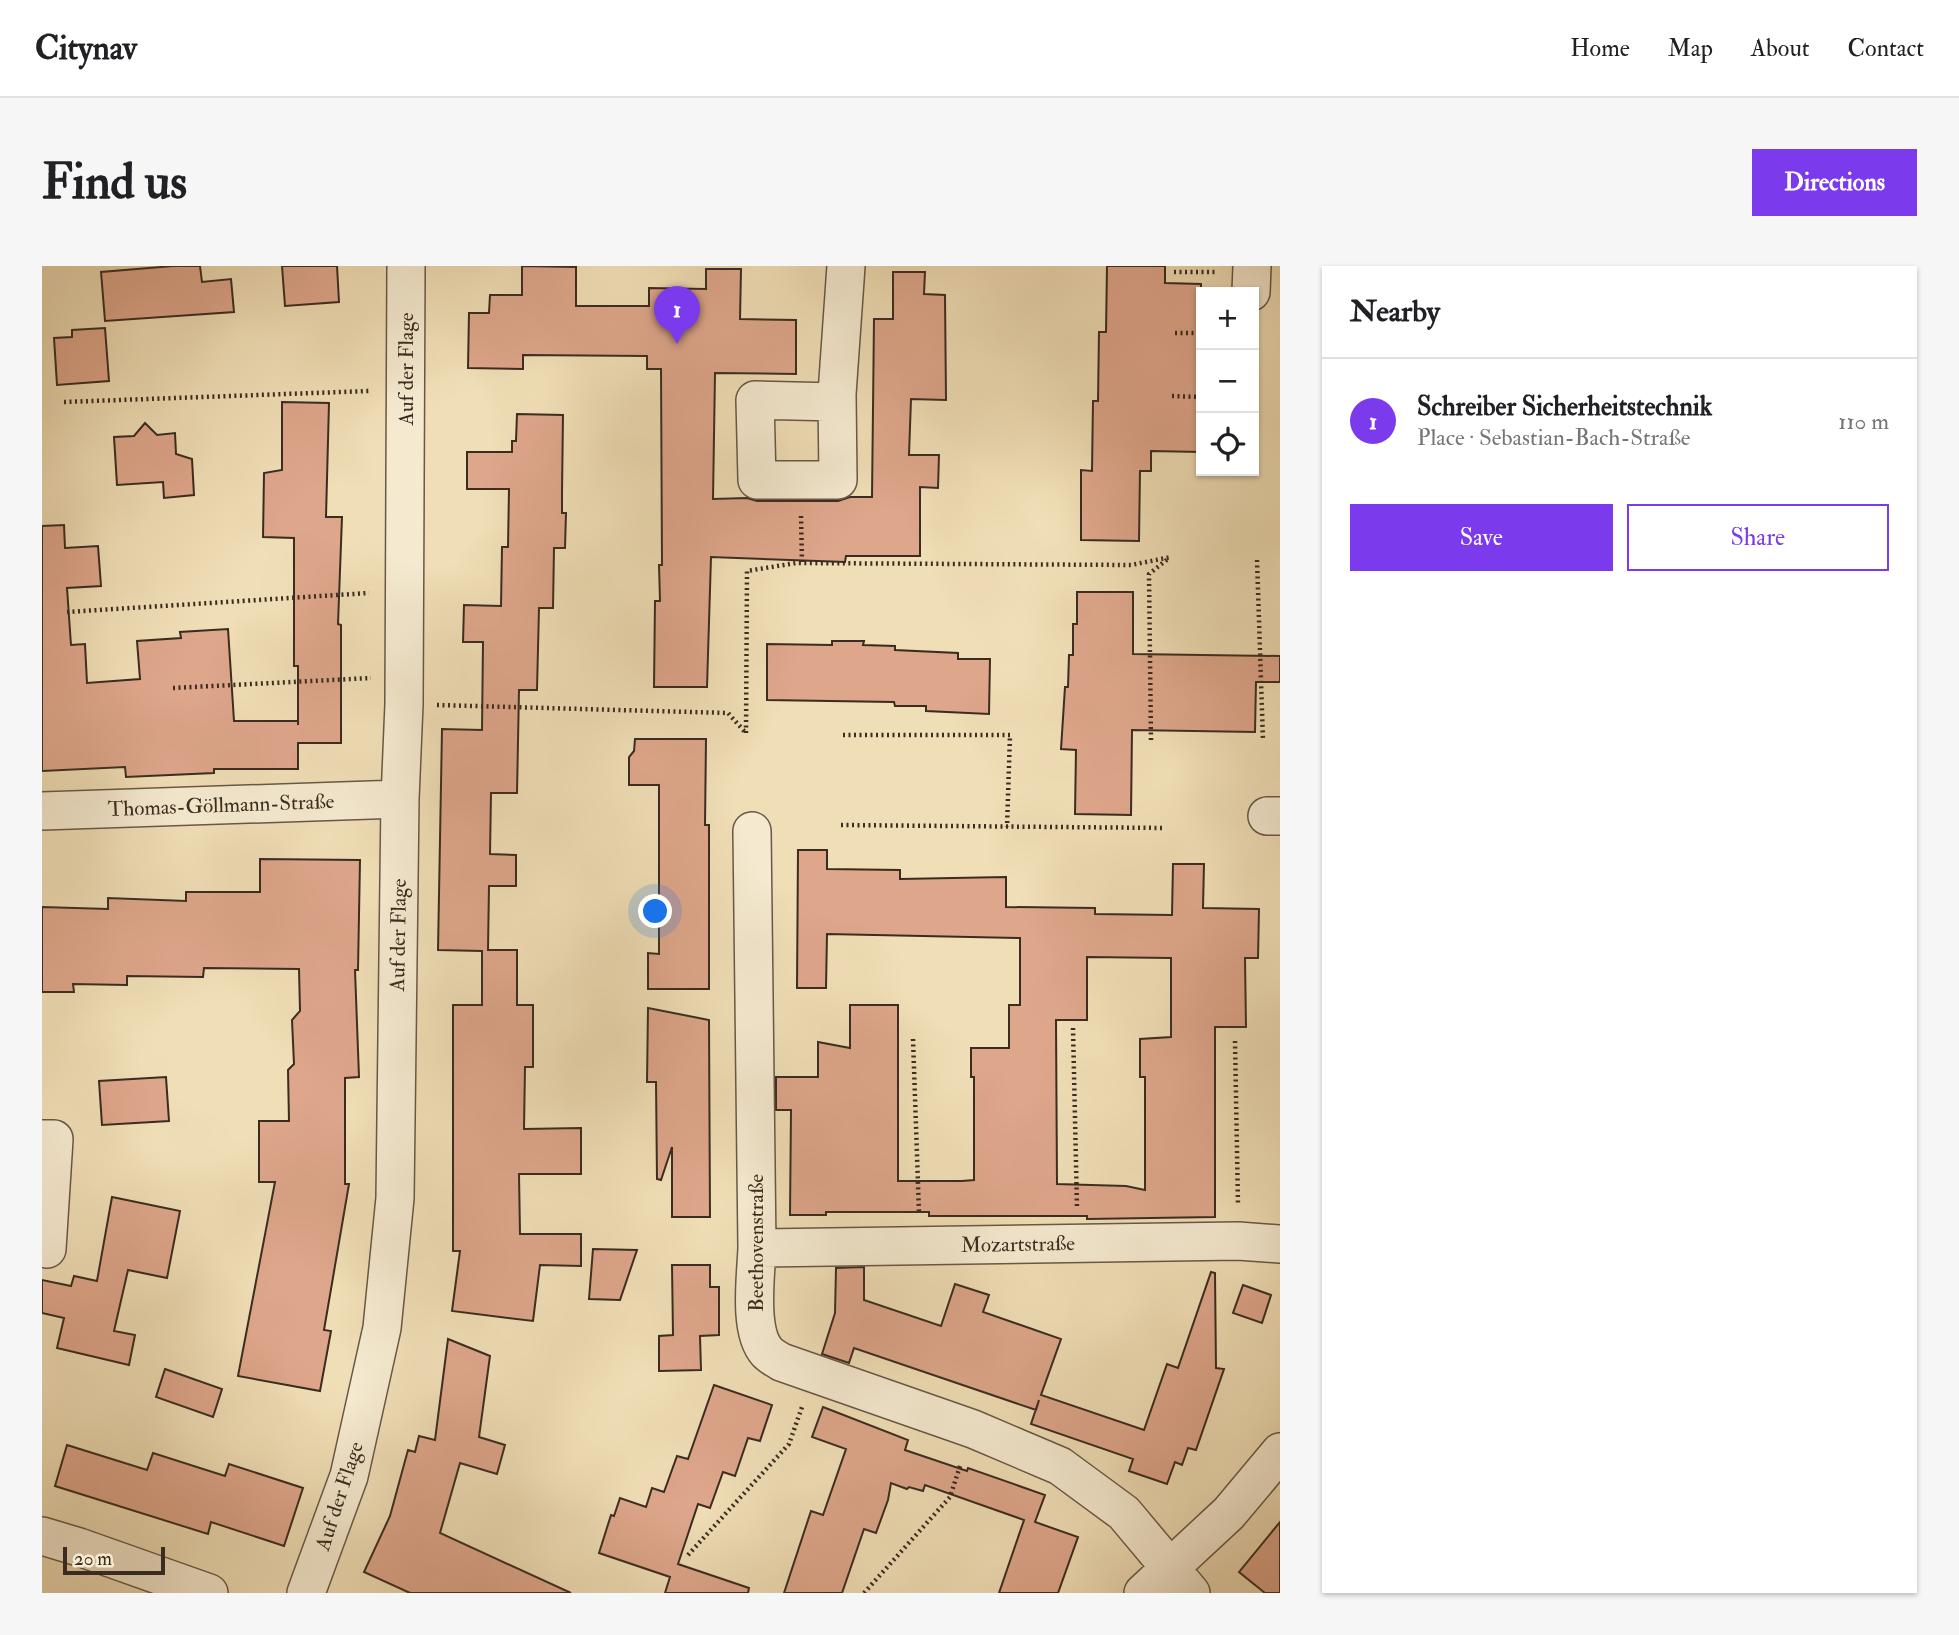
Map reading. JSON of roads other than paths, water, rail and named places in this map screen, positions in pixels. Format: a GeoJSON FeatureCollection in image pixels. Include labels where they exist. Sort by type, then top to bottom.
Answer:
{"type":"FeatureCollection","features":[{"type":"Feature","properties":{"kind":"street","name":"Auf der Flage"},"geometry":{"type":"LineString","coordinates":[[306,1593],[349,1476],[382,1328],[395,1198],[404,690],[406,266]]}},
{"type":"Feature","properties":{"kind":"street"},"geometry":{"type":"LineString","coordinates":[[837,402],[755,400],[757,480],[838,480],[837,402],[846,266]]}},
{"type":"Feature","properties":{"kind":"street"},"geometry":{"type":"LineString","coordinates":[[1251,287],[1252,266]]}},
{"type":"Feature","properties":{"kind":"street","name":"Thomas-Göllmann-Straße"},"geometry":{"type":"LineString","coordinates":[[42,811],[400,799]]}},
{"type":"Feature","properties":{"kind":"street","name":"Beethovenstraße"},"geometry":{"type":"LineString","coordinates":[[752,831],[757,1248],[755,1306],[757,1333],[766,1352],[781,1362],[973,1429],[1060,1466],[1125,1513],[1181,1581]]}},
{"type":"Feature","properties":{"kind":"street"},"geometry":{"type":"LineString","coordinates":[[42,1139],[54,1139],[47,1249]]}},
{"type":"Feature","properties":{"kind":"street","name":"Mozartstraße"},"geometry":{"type":"LineString","coordinates":[[757,1248],[1238,1241],[1280,1244]]}},
{"type":"Feature","properties":{"kind":"street"},"geometry":{"type":"LineString","coordinates":[[1143,1593],[1181,1581],[1229,1513],[1280,1452]]}},
{"type":"Feature","properties":{"kind":"street"},"geometry":{"type":"LineString","coordinates":[[42,1536],[79,1546],[209,1593]]}},
{"type":"Feature","properties":{"kind":"place","name":"Schreiber Sicherheitstechnik"},"geometry":{"type":"Point","coordinates":[677,344]}}]}
